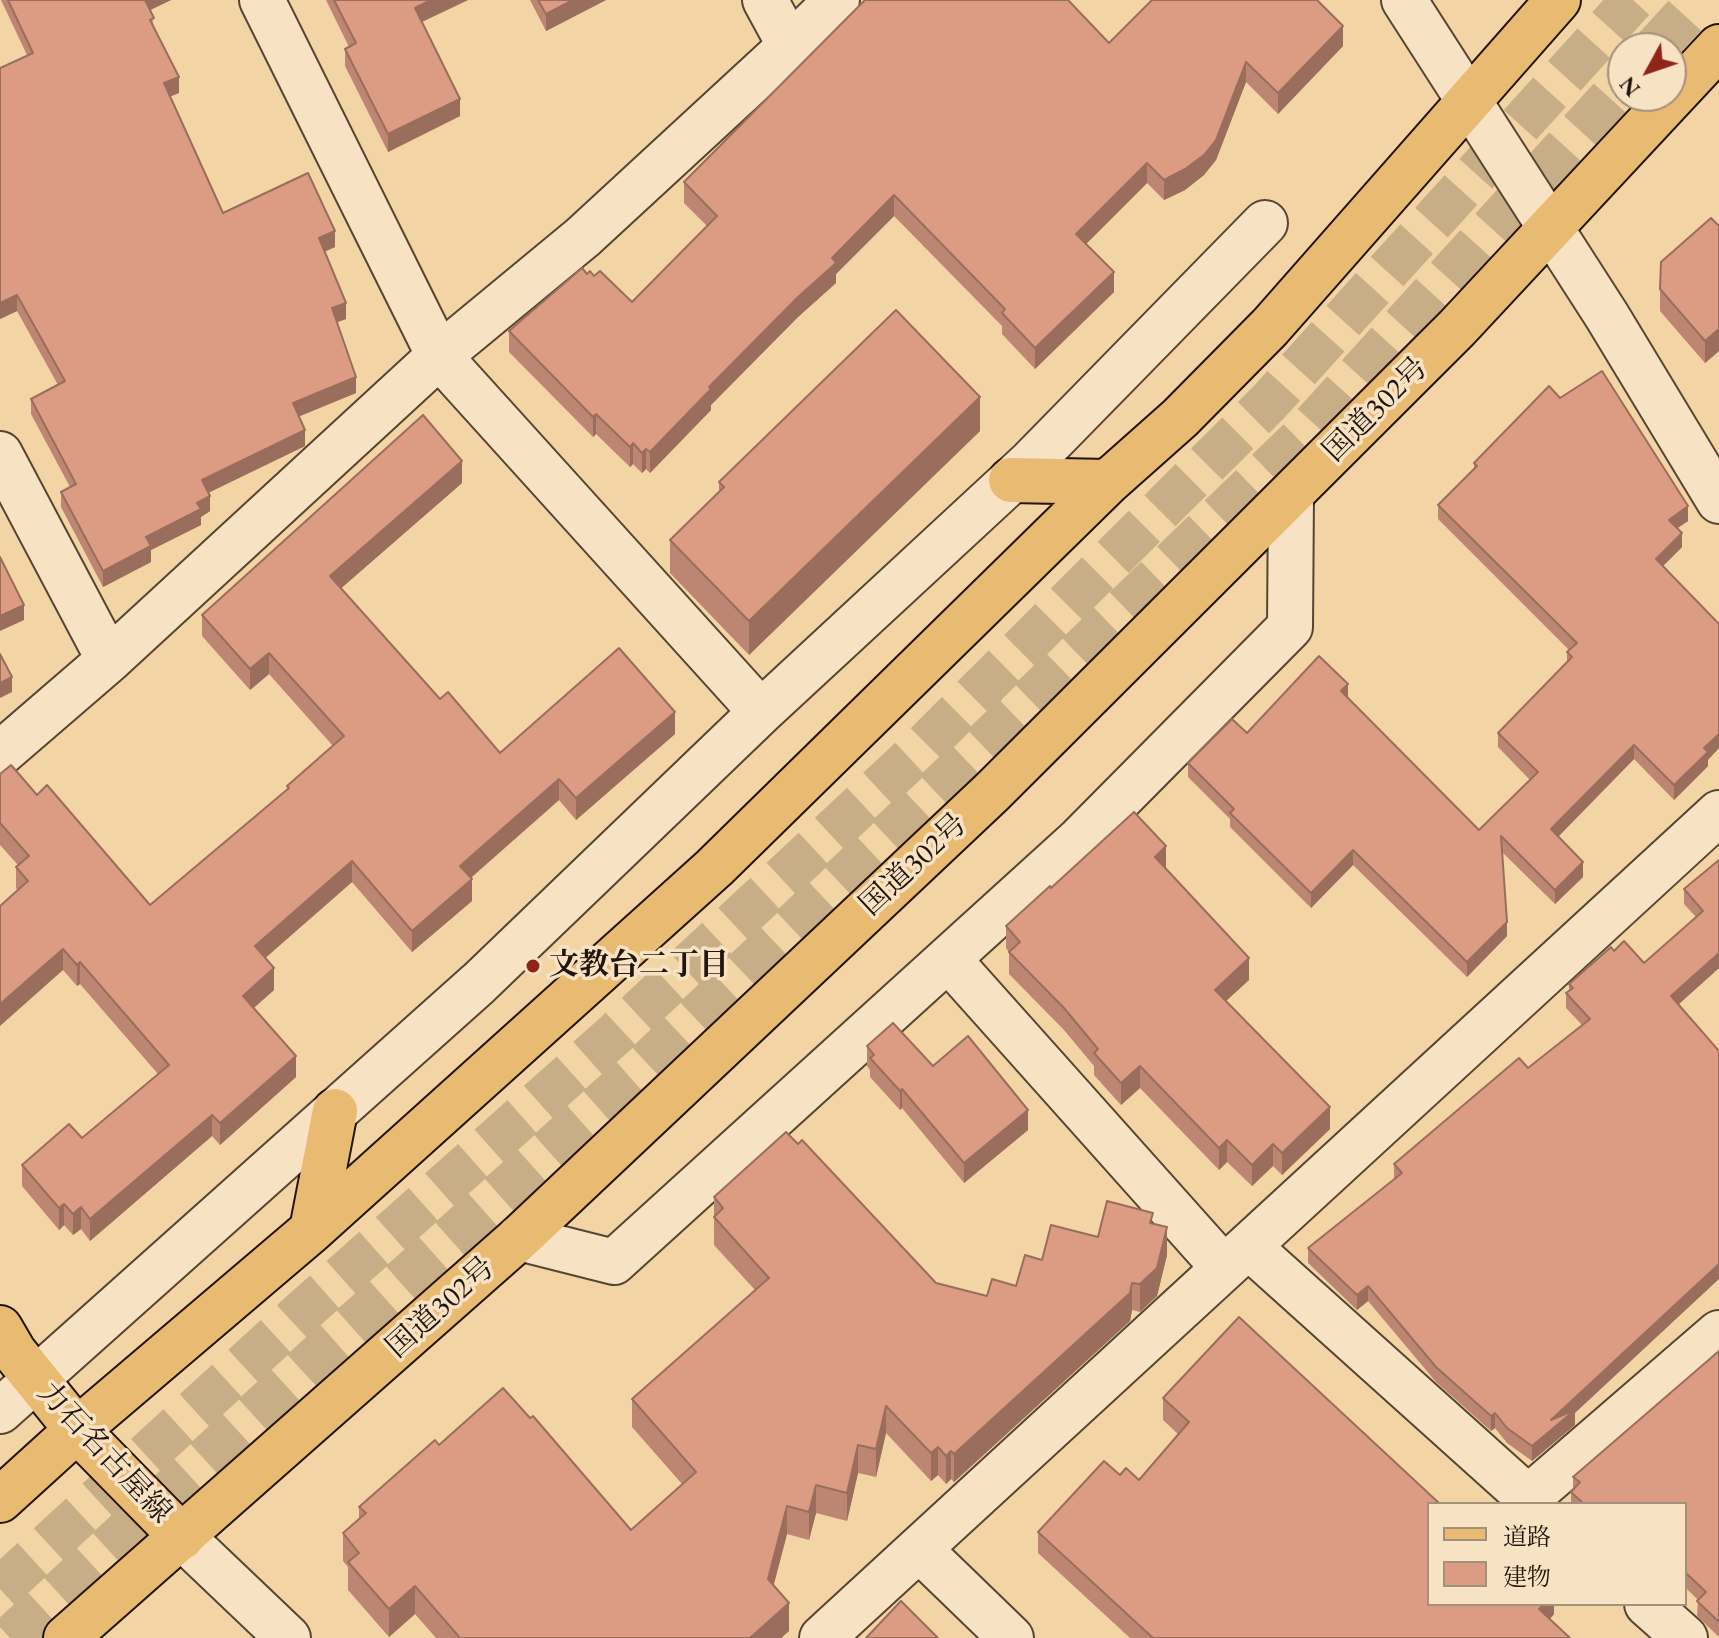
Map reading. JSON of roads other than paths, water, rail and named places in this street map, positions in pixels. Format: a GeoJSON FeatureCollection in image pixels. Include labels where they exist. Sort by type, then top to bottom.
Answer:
{"type":"FeatureCollection","features":[{"type":"Feature","properties":{"kind":"main road"},"geometry":{"type":"LineString","coordinates":[[0,1500],[77,1430],[312,1230],[714,868],[1108,482],[1180,418],[1270,327],[1558,0]]}},
{"type":"Feature","properties":{"kind":"main road","name":"国道302号"},"geometry":{"type":"LineString","coordinates":[[66,1638],[519,1238],[992,792],[1466,319],[1719,47]]}},
{"type":"Feature","properties":{"kind":"main road"},"geometry":{"type":"LineString","coordinates":[[1011,480],[1108,482]]}},
{"type":"Feature","properties":{"kind":"main road"},"geometry":{"type":"LineString","coordinates":[[312,1230],[335,1111]]}},
{"type":"Feature","properties":{"kind":"main road","name":"力石名古屋線"},"geometry":{"type":"LineString","coordinates":[[0,1328],[14,1352],[77,1430],[182,1537]]}},
{"type":"Feature","properties":{"kind":"street"},"geometry":{"type":"LineString","coordinates":[[262,0],[439,356],[761,712]]}},
{"type":"Feature","properties":{"kind":"street"},"geometry":{"type":"LineString","coordinates":[[765,0],[790,46]]}},
{"type":"Feature","properties":{"kind":"street"},"geometry":{"type":"LineString","coordinates":[[0,754],[109,660],[439,356],[583,237],[837,0]]}},
{"type":"Feature","properties":{"kind":"street"},"geometry":{"type":"LineString","coordinates":[[1404,0],[1551,229],[1719,501]]}},
{"type":"Feature","properties":{"kind":"street"},"geometry":{"type":"LineString","coordinates":[[0,1411],[479,983],[761,712],[1011,480],[1265,223]]}},
{"type":"Feature","properties":{"kind":"street"},"geometry":{"type":"LineString","coordinates":[[0,454],[109,660]]}},
{"type":"Feature","properties":{"kind":"street"},"geometry":{"type":"LineString","coordinates":[[519,1238],[614,1262],[1080,839],[1290,627],[1291,495]]}},
{"type":"Feature","properties":{"kind":"street"},"geometry":{"type":"LineString","coordinates":[[822,1638],[1719,813]]}},
{"type":"Feature","properties":{"kind":"street"},"geometry":{"type":"LineString","coordinates":[[948,959],[1236,1257],[1532,1501],[1719,1333]]}},
{"type":"Feature","properties":{"kind":"street"},"geometry":{"type":"LineString","coordinates":[[182,1537],[288,1638]]}},
{"type":"Feature","properties":{"kind":"street"},"geometry":{"type":"LineString","coordinates":[[919,1549],[1011,1638]]}},
{"type":"Feature","properties":{"kind":"street"},"geometry":{"type":"LineString","coordinates":[[1649,1606],[1685,1638]]}},
{"type":"Feature","properties":{"kind":"tunnel"},"geometry":{"type":"LineString","coordinates":[[0,1589],[301,1313],[613,1036],[921,749],[1269,402],[1633,0]]}},
{"type":"Feature","properties":{"kind":"tunnel"},"geometry":{"type":"LineString","coordinates":[[1670,32],[1699,0]]}},
{"type":"Feature","properties":{"kind":"tunnel"},"geometry":{"type":"LineString","coordinates":[[10,1638],[329,1346],[643,1067],[948,779],[1300,439],[1607,102]]}},
{"type":"Feature","properties":{"kind":"place","name":"文教台二丁目"},"geometry":{"type":"Point","coordinates":[533,966]}}]}
